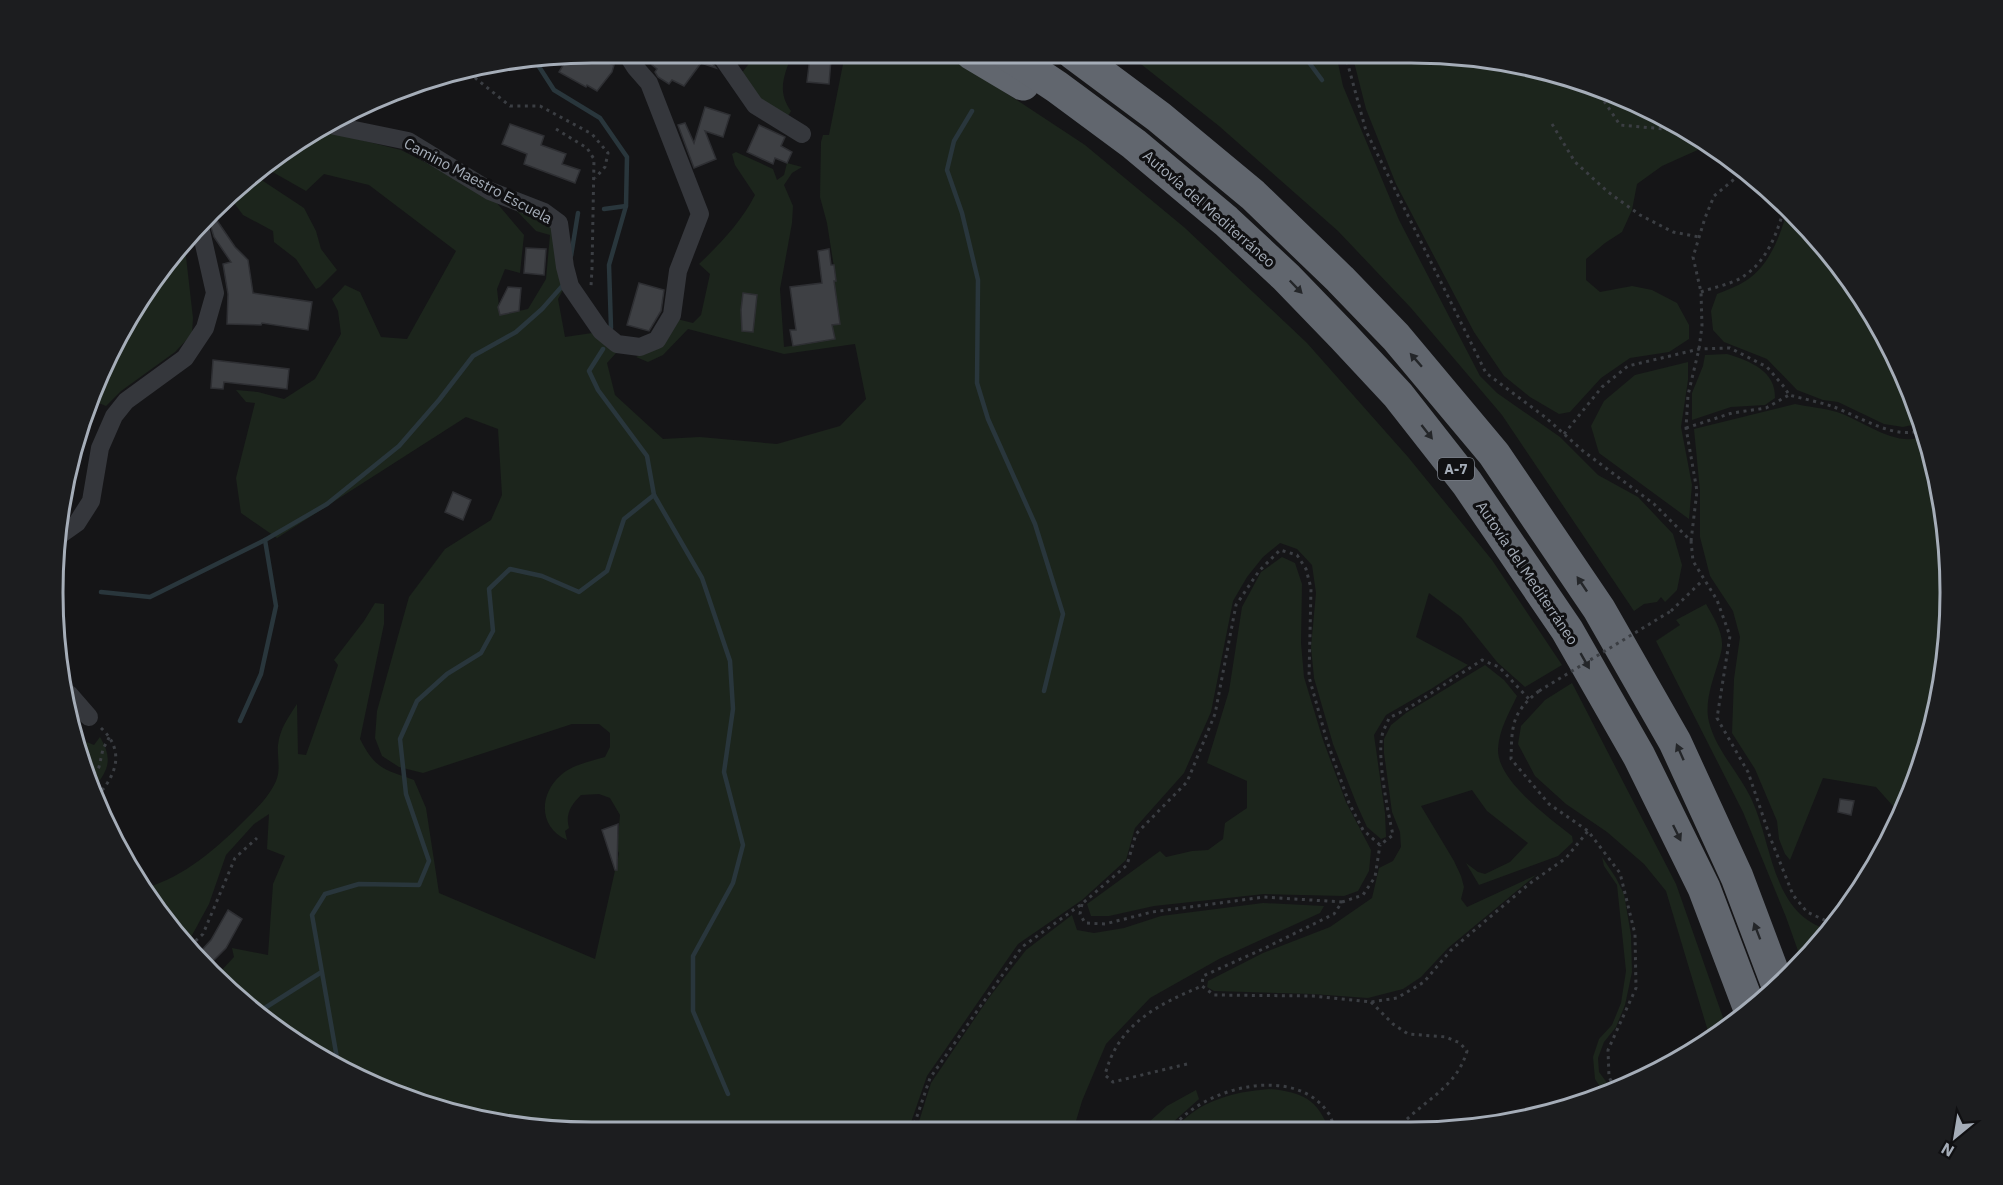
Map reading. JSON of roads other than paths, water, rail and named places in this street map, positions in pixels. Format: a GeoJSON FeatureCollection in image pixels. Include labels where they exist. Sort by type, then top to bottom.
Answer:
{"type":"FeatureCollection","features":[{"type":"Feature","properties":{"kind":"highway"},"geometry":{"type":"LineString","coordinates":[[988,63],[1013,77],[1070,117],[1134,144]]}},
{"type":"Feature","properties":{"kind":"highway","name":"Autovía del Mediterráneo"},"geometry":{"type":"LineString","coordinates":[[1021,63],[1134,144],[1226,221],[1286,277],[1398,395],[1467,483],[1567,630],[1639,756],[1704,888],[1747,1002]]}},
{"type":"Feature","properties":{"kind":"highway","name":"A-7"},"geometry":{"type":"LineString","coordinates":[[1086,63],[1159,117],[1253,195],[1341,279],[1396,337],[1494,454],[1599,609],[1675,742],[1737,877],[1775,977]]}},
{"type":"Feature","properties":{"kind":"highway"},"geometry":{"type":"LineString","coordinates":[[1114,63],[1171,106],[1203,153]]}},
{"type":"Feature","properties":{"kind":"street","name":"Camino Maestro Escuela"},"geometry":{"type":"LineString","coordinates":[[341,127],[408,141],[490,191],[544,212],[559,223],[570,286],[601,331],[617,344],[640,347],[657,340],[672,315],[678,272],[700,214],[649,83],[633,63]]}},
{"type":"Feature","properties":{"kind":"street"},"geometry":{"type":"LineString","coordinates":[[726,63],[755,105],[802,134]]}},
{"type":"Feature","properties":{"kind":"street"},"geometry":{"type":"LineString","coordinates":[[67,530],[76,523],[91,501],[100,448],[114,416],[126,401],[185,358],[205,328],[215,293],[202,235]]}},
{"type":"Feature","properties":{"kind":"street"},"geometry":{"type":"LineString","coordinates":[[74,700],[89,717]]}},
{"type":"Feature","properties":{"kind":"waterway"},"geometry":{"type":"LineString","coordinates":[[1309,63],[1322,80]]}},
{"type":"Feature","properties":{"kind":"waterway"},"geometry":{"type":"LineString","coordinates":[[539,66],[554,90],[600,118],[627,157],[626,206],[609,265],[611,328]]}},
{"type":"Feature","properties":{"kind":"waterway"},"geometry":{"type":"LineString","coordinates":[[972,111],[954,141],[947,170],[962,213],[978,280],[977,383],[988,419],[1035,524],[1063,614],[1044,691]]}},
{"type":"Feature","properties":{"kind":"waterway"},"geometry":{"type":"LineString","coordinates":[[604,209],[626,206]]}},
{"type":"Feature","properties":{"kind":"waterway"},"geometry":{"type":"LineString","coordinates":[[571,256],[578,213]]}},
{"type":"Feature","properties":{"kind":"waterway"},"geometry":{"type":"LineString","coordinates":[[101,592],[150,597],[265,540],[327,504],[399,446],[473,356],[516,332],[542,309],[564,284]]}},
{"type":"Feature","properties":{"kind":"waterway"},"geometry":{"type":"LineString","coordinates":[[603,349],[589,371],[598,390],[647,456],[654,495],[702,578],[730,661],[733,709],[724,772],[743,845],[733,883],[693,956],[693,1011],[728,1094]]}},
{"type":"Feature","properties":{"kind":"waterway"},"geometry":{"type":"LineString","coordinates":[[337,1056],[312,915],[325,894],[359,884],[419,885],[429,861],[406,794],[400,739],[417,701],[447,674],[481,653],[493,631],[489,589],[510,569],[542,576],[579,592],[607,571],[624,519],[654,495]]}},
{"type":"Feature","properties":{"kind":"waterway"},"geometry":{"type":"LineString","coordinates":[[240,721],[261,674],[276,606],[265,540]]}},
{"type":"Feature","properties":{"kind":"waterway"},"geometry":{"type":"LineString","coordinates":[[264,1008],[320,973]]}}]}
